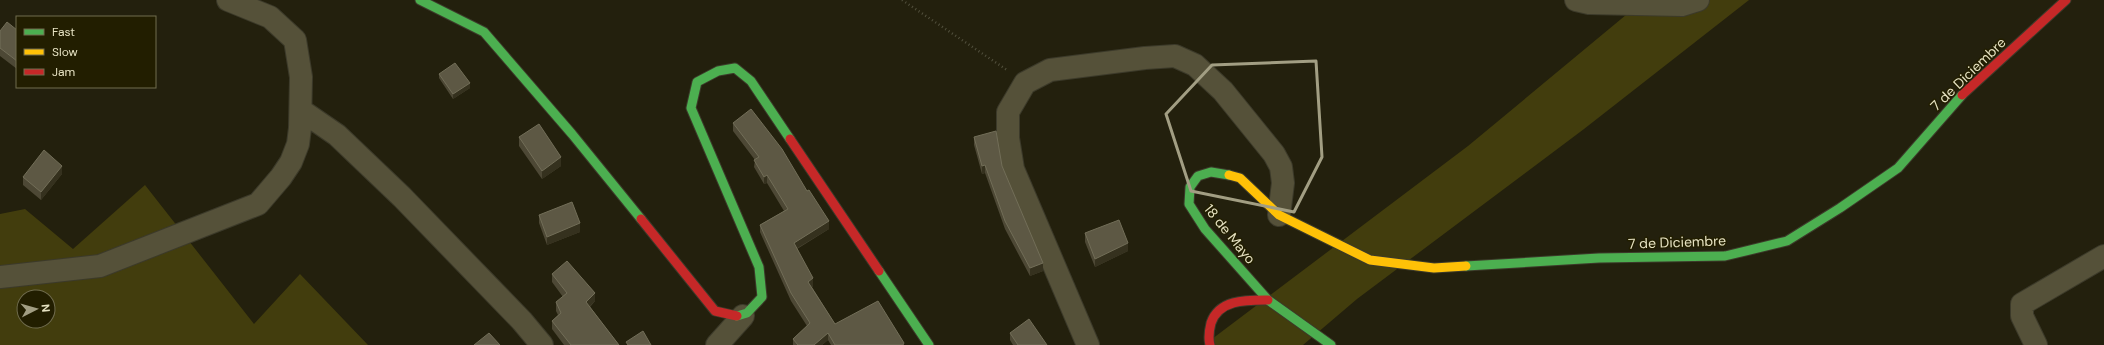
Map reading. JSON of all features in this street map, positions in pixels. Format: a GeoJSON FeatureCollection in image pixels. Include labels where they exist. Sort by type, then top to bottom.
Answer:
{"type":"FeatureCollection","features":[{"type":"Feature","properties":{"kind":"street"},"geometry":{"type":"LineString","coordinates":[[0,277],[100,266],[258,204],[281,177],[291,162],[298,144],[302,111],[301,77],[295,40],[270,17],[228,0]]}},
{"type":"Feature","properties":{"kind":"street"},"geometry":{"type":"LineString","coordinates":[[420,0],[484,32],[572,134],[715,311],[726,316],[742,316]]}},
{"type":"Feature","properties":{"kind":"street"},"geometry":{"type":"LineString","coordinates":[[1576,0],[1588,3],[1682,5],[1698,0]]}},
{"type":"Feature","properties":{"kind":"street","name":"7 de Diciembre"},"geometry":{"type":"LineString","coordinates":[[1279,215],[1370,260],[1434,268],[1599,258],[1724,256],[1787,241],[1840,208],[1898,168],[1959,98],[2066,0]]}},
{"type":"Feature","properties":{"kind":"street"},"geometry":{"type":"LineString","coordinates":[[1088,345],[1013,169],[1008,138],[1008,112],[1025,83],[1050,70],[1145,58],[1175,56],[1194,65],[1223,91],[1274,154],[1282,167],[1283,183],[1279,215]]}},
{"type":"Feature","properties":{"kind":"street"},"geometry":{"type":"LineString","coordinates":[[717,345],[742,316],[753,308],[762,296],[759,267],[691,108],[697,82],[718,71],[735,68],[751,80],[929,345]]}},
{"type":"Feature","properties":{"kind":"street"},"geometry":{"type":"LineString","coordinates":[[302,111],[337,135],[402,197],[522,321],[542,345]]}},
{"type":"Feature","properties":{"kind":"street","name":"18 de Mayo"},"geometry":{"type":"LineString","coordinates":[[1279,215],[1240,178],[1211,172],[1198,176],[1190,187],[1189,204],[1205,229],[1268,300],[1331,345]]}},
{"type":"Feature","properties":{"kind":"street"},"geometry":{"type":"LineString","coordinates":[[2036,345],[2022,316],[2022,304],[2104,256]]}},
{"type":"Feature","properties":{"kind":"street"},"geometry":{"type":"LineString","coordinates":[[1210,345],[1208,339],[1211,322],[1220,308],[1243,300],[1268,300]]}},
{"type":"Feature","properties":{"kind":"path"},"geometry":{"type":"LineString","coordinates":[[902,0],[1025,83]]}},
{"type":"Feature","properties":{"kind":"highlighted area"},"geometry":{"type":"Polygon","coordinates":[[[1316,61],[1322,157],[1294,212],[1191,191],[1166,114],[1212,65],[1316,61]]]}},
{"type":"Feature","properties":{"kind":"shaded area"},"geometry":{"type":"Polygon","coordinates":[[[1644,0],[1749,0],[1584,129],[1357,299],[1303,345],[1204,345],[1468,146],[1644,0]]]}},
{"type":"Feature","properties":{"kind":"shaded area"},"geometry":{"type":"Polygon","coordinates":[[[145,185],[254,324],[300,274],[368,345],[0,345],[0,214],[25,209],[73,249],[145,185]]]}},
{"type":"Feature","properties":{"kind":"building"},"geometry":{"type":"Polygon","coordinates":[[[7,22],[16,29],[16,60],[0,48],[0,31],[7,22]]]}},
{"type":"Feature","properties":{"kind":"building"},"geometry":{"type":"Polygon","coordinates":[[[455,63],[470,83],[453,94],[439,74],[455,63]]]}},
{"type":"Feature","properties":{"kind":"building"},"geometry":{"type":"Polygon","coordinates":[[[751,109],[782,149],[807,191],[809,190],[829,221],[794,243],[813,278],[808,282],[835,324],[878,301],[904,343],[903,345],[835,345],[828,333],[814,345],[798,345],[793,339],[810,323],[791,293],[760,225],[788,209],[767,175],[764,177],[754,160],[759,157],[733,123],[751,109]]]}},
{"type":"Feature","properties":{"kind":"building"},"geometry":{"type":"Polygon","coordinates":[[[539,124],[561,157],[542,171],[519,137],[539,124]]]}},
{"type":"Feature","properties":{"kind":"building"},"geometry":{"type":"Polygon","coordinates":[[[996,131],[1002,166],[1043,263],[1030,268],[1005,221],[985,165],[982,166],[974,137],[996,131]]]}},
{"type":"Feature","properties":{"kind":"building"},"geometry":{"type":"Polygon","coordinates":[[[44,150],[62,166],[41,192],[23,177],[44,150]]]}},
{"type":"Feature","properties":{"kind":"building"},"geometry":{"type":"Polygon","coordinates":[[[572,202],[580,223],[547,237],[539,215],[572,202]]]}},
{"type":"Feature","properties":{"kind":"building"},"geometry":{"type":"Polygon","coordinates":[[[1119,220],[1128,243],[1095,259],[1085,233],[1119,220]]]}},
{"type":"Feature","properties":{"kind":"building"},"geometry":{"type":"Polygon","coordinates":[[[567,261],[595,293],[586,302],[619,345],[571,345],[552,321],[561,313],[556,302],[567,293],[552,274],[567,261]]]}},
{"type":"Feature","properties":{"kind":"building"},"geometry":{"type":"Polygon","coordinates":[[[1029,319],[1047,345],[1018,345],[1010,333],[1029,319]]]}},
{"type":"Feature","properties":{"kind":"building"},"geometry":{"type":"Polygon","coordinates":[[[643,331],[651,345],[628,345],[626,342],[643,331]]]}},
{"type":"Feature","properties":{"kind":"building"},"geometry":{"type":"Polygon","coordinates":[[[489,333],[500,345],[474,345],[489,333]]]}},
{"type":"Feature","properties":{"kind":"traffic: fast"},"geometry":{"type":"LineString","coordinates":[[420,0],[484,32],[572,134],[641,219]]}},
{"type":"Feature","properties":{"kind":"traffic: fast"},"geometry":{"type":"LineString","coordinates":[[737,316],[747,313],[762,297],[759,267],[691,108],[697,82],[718,71],[735,68],[751,81],[790,139]]}},
{"type":"Feature","properties":{"kind":"traffic: fast"},"geometry":{"type":"LineString","coordinates":[[1466,266],[1599,258],[1725,256],[1787,241],[1840,208],[1898,168],[1962,95]]}},
{"type":"Feature","properties":{"kind":"traffic: fast"},"geometry":{"type":"LineString","coordinates":[[1229,175],[1211,172],[1198,176],[1190,187],[1189,204],[1205,229],[1268,300],[1331,345]]}},
{"type":"Feature","properties":{"kind":"traffic: fast"},"geometry":{"type":"LineString","coordinates":[[879,271],[929,345]]}},
{"type":"Feature","properties":{"kind":"traffic: slow"},"geometry":{"type":"LineString","coordinates":[[1229,175],[1240,178],[1279,215],[1370,260],[1434,268],[1466,266]]}},
{"type":"Feature","properties":{"kind":"traffic: jam"},"geometry":{"type":"LineString","coordinates":[[1962,95],[2066,0]]}},
{"type":"Feature","properties":{"kind":"traffic: jam"},"geometry":{"type":"LineString","coordinates":[[790,139],[879,271]]}},
{"type":"Feature","properties":{"kind":"traffic: jam"},"geometry":{"type":"LineString","coordinates":[[641,219],[715,311],[737,316]]}},
{"type":"Feature","properties":{"kind":"traffic: jam"},"geometry":{"type":"LineString","coordinates":[[1210,345],[1209,334],[1211,323],[1220,309],[1235,302],[1268,300]]}}]}
